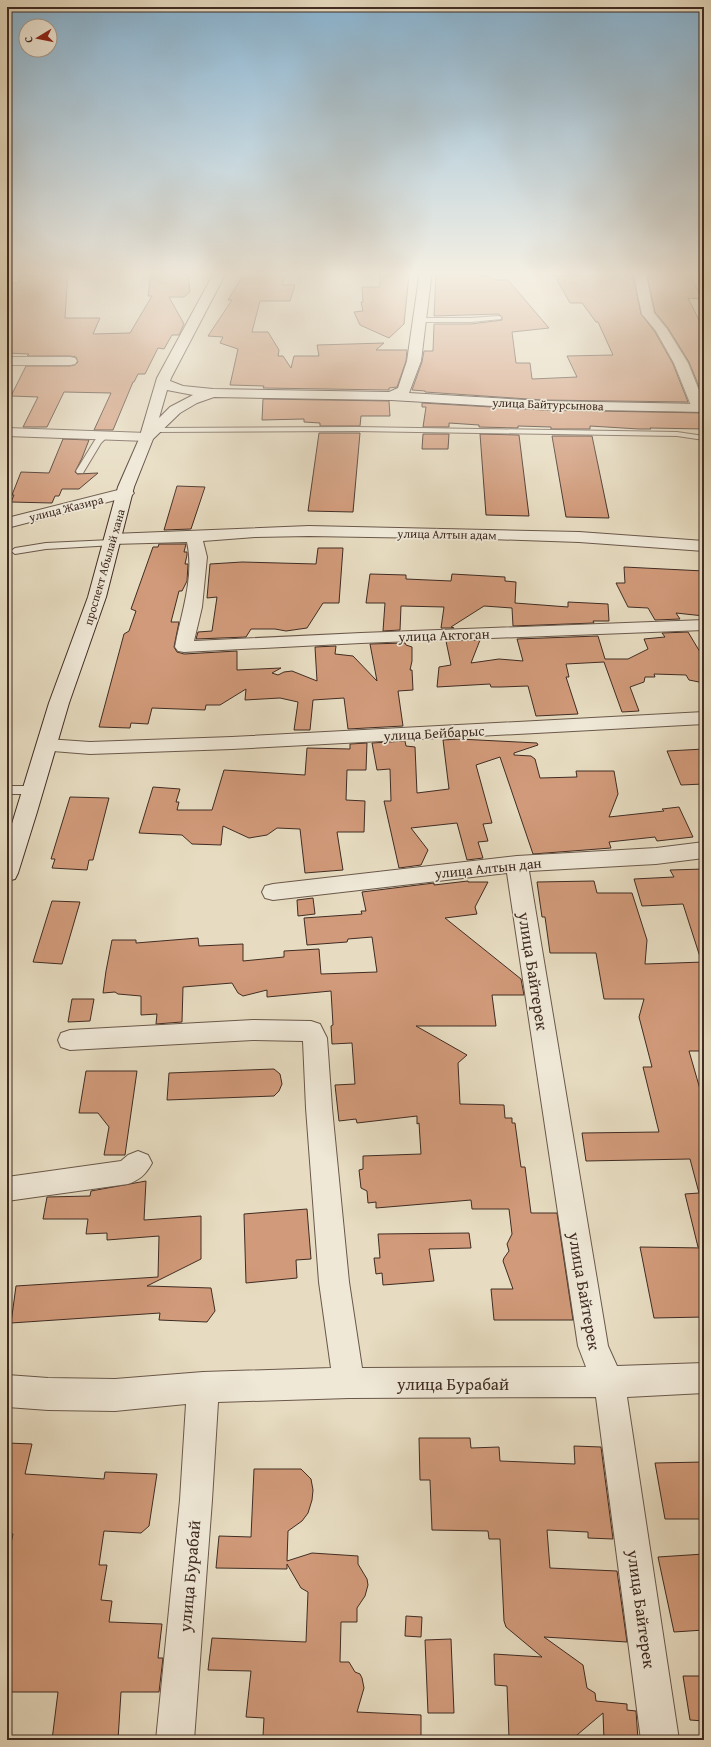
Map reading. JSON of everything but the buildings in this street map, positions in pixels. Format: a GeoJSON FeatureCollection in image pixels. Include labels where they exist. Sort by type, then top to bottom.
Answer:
{"type":"FeatureCollection","features":[{"type":"Feature","properties":{"kind":"street","name":"проспект Абылай хана"},"geometry":{"type":"LineString","coordinates":[[7,873],[60,703],[97,597],[111,541],[126,494],[126,487],[149,436],[163,382],[178,353]]}},
{"type":"Feature","properties":{"kind":"street"},"geometry":{"type":"LineString","coordinates":[[391,396],[404,390],[414,361],[415,353]]}},
{"type":"Feature","properties":{"kind":"street"},"geometry":{"type":"LineString","coordinates":[[675,353],[701,408]]}},
{"type":"Feature","properties":{"kind":"street"},"geometry":{"type":"LineString","coordinates":[[7,361],[70,361]]}},
{"type":"Feature","properties":{"kind":"street"},"geometry":{"type":"LineString","coordinates":[[163,382],[171,387],[182,390],[213,393]]}},
{"type":"Feature","properties":{"kind":"street"},"geometry":{"type":"LineString","coordinates":[[406,385],[413,393],[421,398]]}},
{"type":"Feature","properties":{"kind":"street"},"geometry":{"type":"LineString","coordinates":[[8,433],[149,436],[175,410],[192,400],[213,393]]}},
{"type":"Feature","properties":{"kind":"street","name":"улица Байтурсынова"},"geometry":{"type":"LineString","coordinates":[[213,393],[391,396],[543,405],[701,408]]}},
{"type":"Feature","properties":{"kind":"street","name":"улица Жазира"},"geometry":{"type":"LineString","coordinates":[[7,523],[126,494]]}},
{"type":"Feature","properties":{"kind":"street","name":"улица Алтын адам"},"geometry":{"type":"LineString","coordinates":[[111,541],[255,532],[309,531],[565,536],[704,546]]}},
{"type":"Feature","properties":{"kind":"street","name":"улица Актоган"},"geometry":{"type":"LineString","coordinates":[[190,537],[195,540],[199,557],[194,584],[193,607],[187,628],[184,647],[704,625]]}},
{"type":"Feature","properties":{"kind":"street","name":"улица Бейбарыс"},"geometry":{"type":"LineString","coordinates":[[47,745],[90,748],[163,746],[704,718]]}},
{"type":"Feature","properties":{"kind":"street","name":"улица Алтын дан"},"geometry":{"type":"LineString","coordinates":[[273,892],[517,864],[656,856],[704,850]]}},
{"type":"Feature","properties":{"kind":"street","name":"улица Байтерек"},"geometry":{"type":"LineString","coordinates":[[517,864],[592,1346],[608,1382],[614,1407],[660,1740]]}},
{"type":"Feature","properties":{"kind":"street"},"geometry":{"type":"LineString","coordinates":[[70,1040],[253,1030],[311,1031],[315,1038],[319,1108],[334,1282],[349,1383]]}},
{"type":"Feature","properties":{"kind":"street"},"geometry":{"type":"LineString","coordinates":[[7,1189],[128,1172],[138,1163]]}},
{"type":"Feature","properties":{"kind":"street","name":"улица Бурабай"},"geometry":{"type":"LineString","coordinates":[[7,1390],[48,1394],[115,1395],[202,1387],[349,1383],[608,1382],[704,1378]]}},
{"type":"Feature","properties":{"kind":"street","name":"улица Бурабай"},"geometry":{"type":"LineString","coordinates":[[175,1740],[195,1507],[202,1387]]}},
{"type":"Feature","properties":{"kind":"lane"},"geometry":{"type":"LineString","coordinates":[[149,436],[459,430],[677,434],[704,438]]}},
{"type":"Feature","properties":{"kind":"lane"},"geometry":{"type":"LineString","coordinates":[[80,471],[98,442],[104,436]]}},
{"type":"Feature","properties":{"kind":"lane"},"geometry":{"type":"LineString","coordinates":[[15,552],[46,546],[111,541]]}},
{"type":"Feature","properties":{"kind":"lane"},"geometry":{"type":"LineString","coordinates":[[7,790],[34,790]]}}]}
